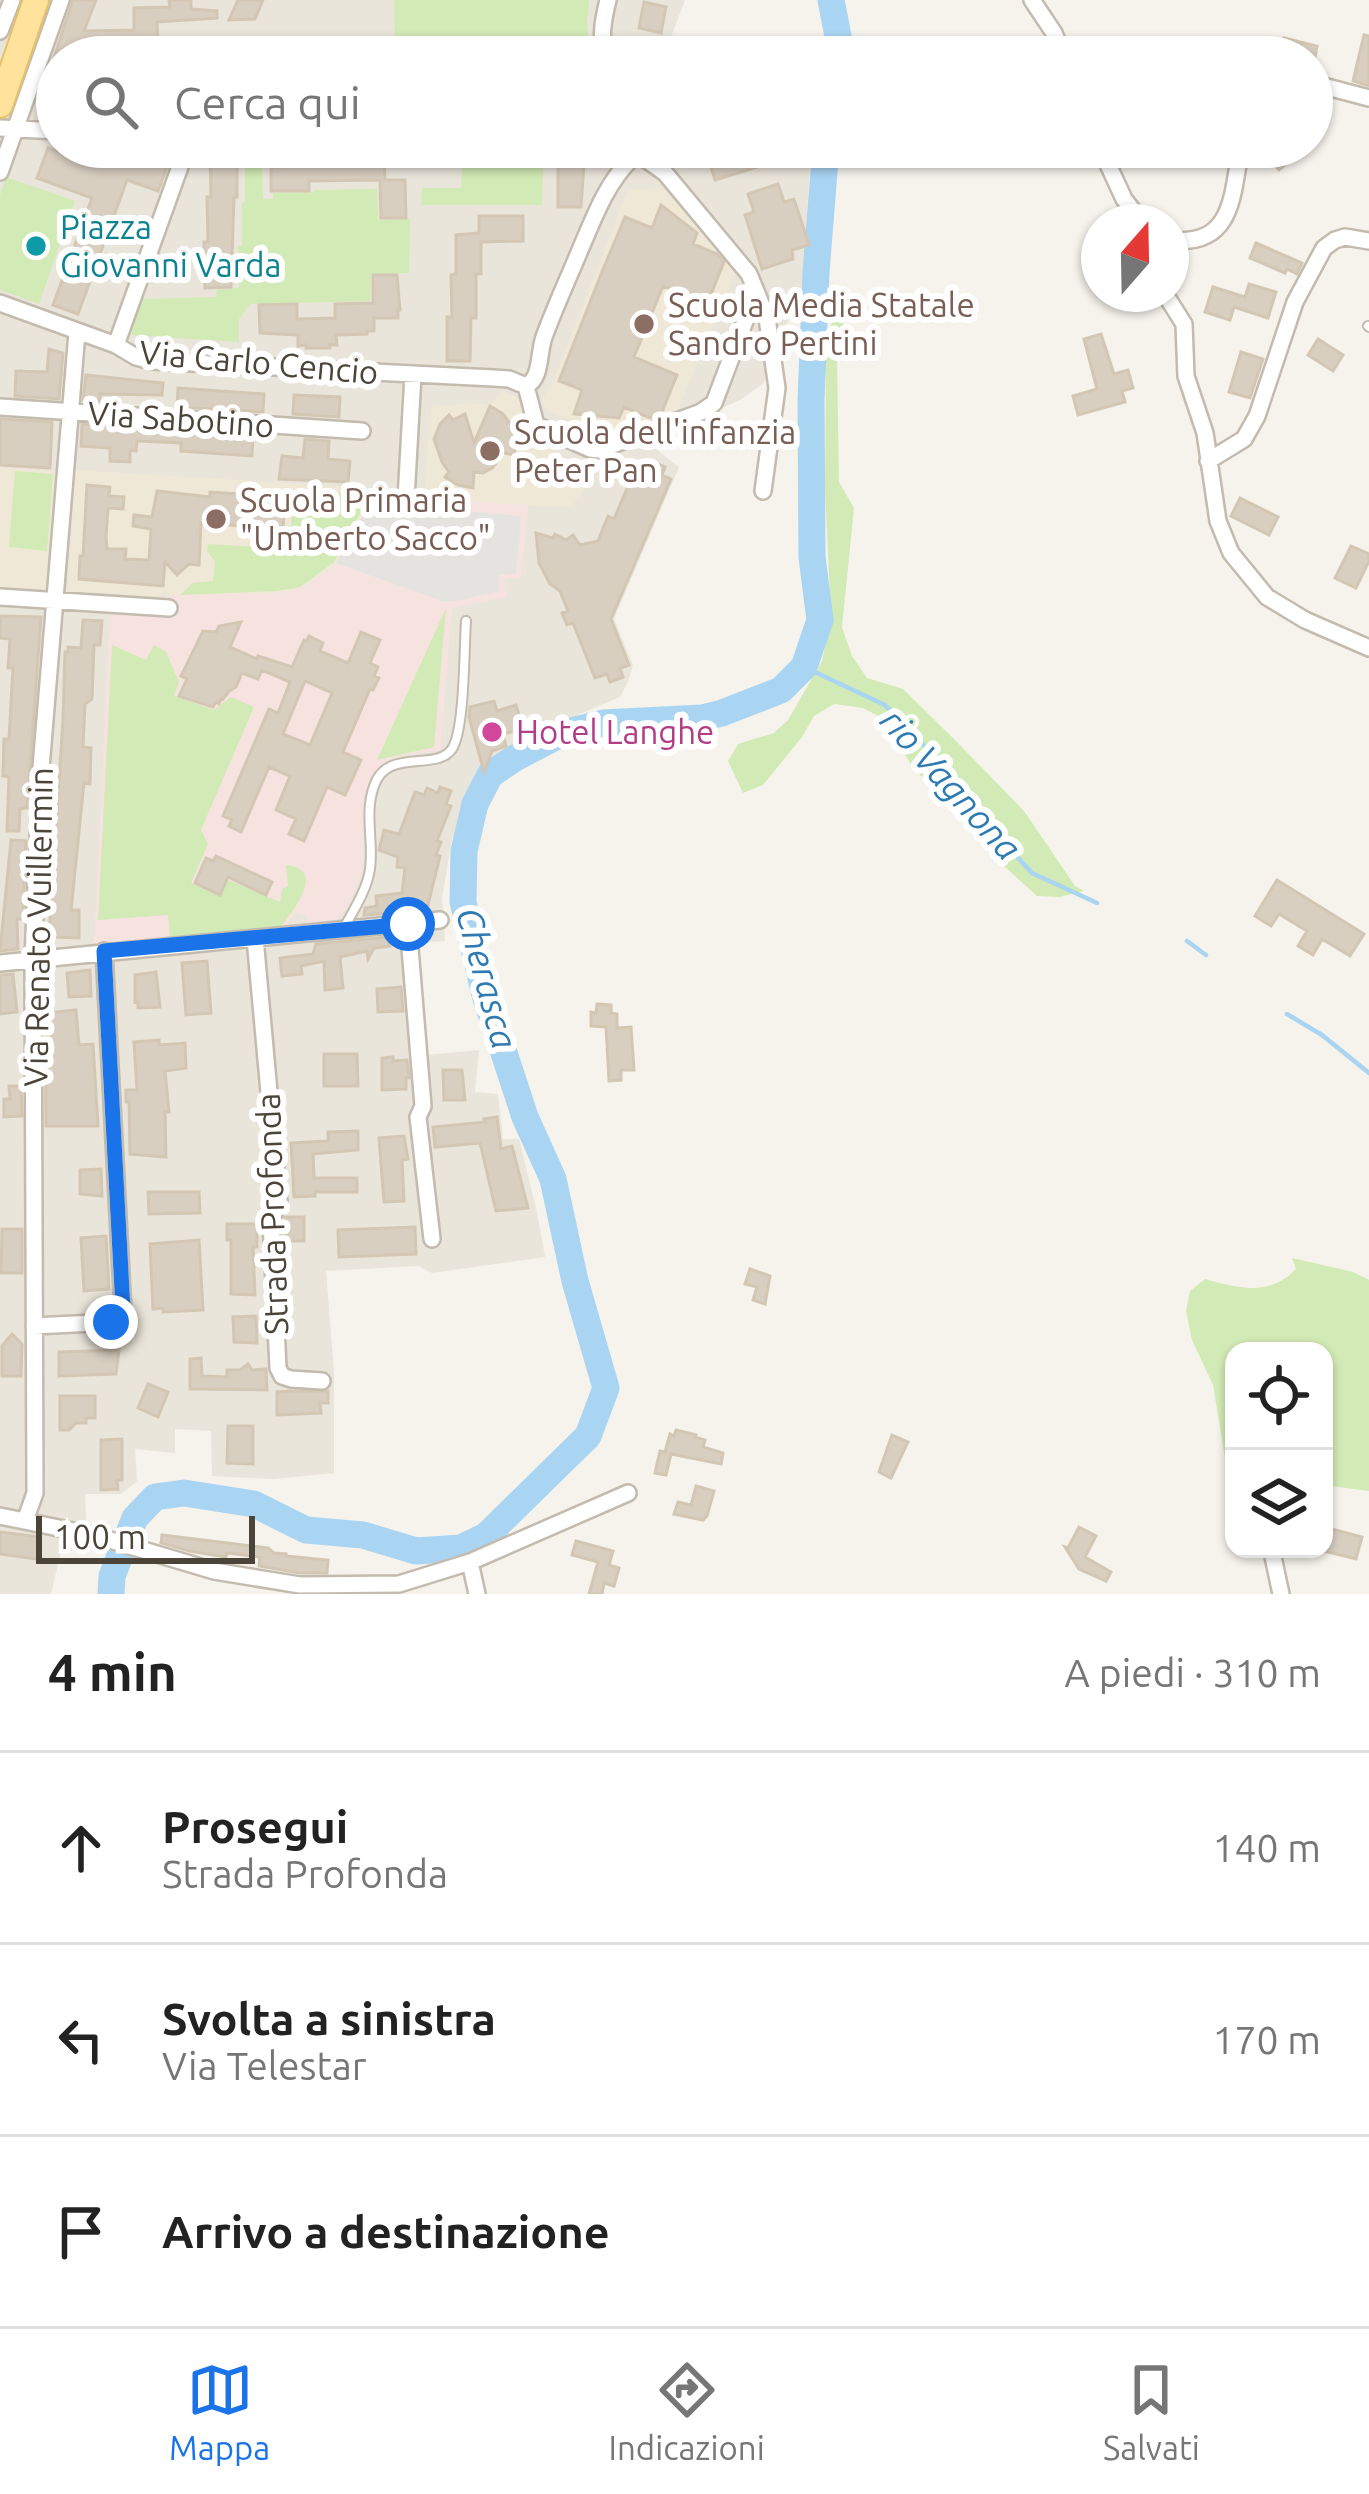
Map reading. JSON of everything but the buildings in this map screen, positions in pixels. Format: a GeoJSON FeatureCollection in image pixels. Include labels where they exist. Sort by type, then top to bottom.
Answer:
{"type":"FeatureCollection","features":[{"type":"Feature","properties":{"kind":"main road"},"geometry":{"type":"LineString","coordinates":[[0,105],[36,0]]}},
{"type":"Feature","properties":{"kind":"street"},"geometry":{"type":"LineString","coordinates":[[0,31],[12,0]]}},
{"type":"Feature","properties":{"kind":"street"},"geometry":{"type":"LineString","coordinates":[[46,36],[61,0]]}},
{"type":"Feature","properties":{"kind":"street"},"geometry":{"type":"LineString","coordinates":[[603,36],[608,0]]}},
{"type":"Feature","properties":{"kind":"street"},"geometry":{"type":"LineString","coordinates":[[1032,0],[1054,36]]}},
{"type":"Feature","properties":{"kind":"street"},"geometry":{"type":"LineString","coordinates":[[0,172],[8,129],[36,61]]}},
{"type":"Feature","properties":{"kind":"street"},"geometry":{"type":"LineString","coordinates":[[1333,89],[1369,98]]}},
{"type":"Feature","properties":{"kind":"street"},"geometry":{"type":"LineString","coordinates":[[116,345],[179,168]]}},
{"type":"Feature","properties":{"kind":"street"},"geometry":{"type":"LineString","coordinates":[[623,168],[598,208],[539,351],[536,378],[526,386],[536,425],[599,450],[682,420],[714,403],[756,292]]}},
{"type":"Feature","properties":{"kind":"street"},"geometry":{"type":"LineString","coordinates":[[659,168],[748,274],[767,318],[777,388],[764,491]]}},
{"type":"Feature","properties":{"kind":"street"},"geometry":{"type":"LineString","coordinates":[[1110,168],[1128,204]]}},
{"type":"Feature","properties":{"kind":"street"},"geometry":{"type":"LineString","coordinates":[[1189,240],[1199,240],[1221,223],[1237,168]]}},
{"type":"Feature","properties":{"kind":"street"},"geometry":{"type":"LineString","coordinates":[[1208,461],[1244,440],[1258,416],[1295,302],[1324,248],[1345,237],[1369,241]]}},
{"type":"Feature","properties":{"kind":"street","name":"Via Carlo Cencio"},"geometry":{"type":"LineString","coordinates":[[0,303],[152,361],[508,379],[526,386]]}},
{"type":"Feature","properties":{"kind":"street"},"geometry":{"type":"LineString","coordinates":[[1176,312],[1184,324],[1186,376],[1205,433],[1219,521],[1231,553],[1267,598],[1369,648]]}},
{"type":"Feature","properties":{"kind":"street","name":"Via Renato Vuillermin"},"geometry":{"type":"LineString","coordinates":[[25,1521],[34,1492],[33,960],[41,768],[77,332]]}},
{"type":"Feature","properties":{"kind":"street"},"geometry":{"type":"LineString","coordinates":[[406,500],[412,374]]}},
{"type":"Feature","properties":{"kind":"street","name":"Via Sabotino"},"geometry":{"type":"LineString","coordinates":[[0,407],[362,431]]}},
{"type":"Feature","properties":{"kind":"street"},"geometry":{"type":"LineString","coordinates":[[0,597],[169,608]]}},
{"type":"Feature","properties":{"kind":"street"},"geometry":{"type":"LineString","coordinates":[[0,963],[440,920]]}},
{"type":"Feature","properties":{"kind":"street"},"geometry":{"type":"LineString","coordinates":[[408,924],[423,1106],[418,1117],[432,1239]]}},
{"type":"Feature","properties":{"kind":"street","name":"Strada Profonda"},"geometry":{"type":"LineString","coordinates":[[255,938],[279,1202],[271,1220],[278,1368],[291,1379],[322,1381]]}},
{"type":"Feature","properties":{"kind":"street"},"geometry":{"type":"LineString","coordinates":[[34,1325],[111,1322],[123,1312],[104,951]]}},
{"type":"Feature","properties":{"kind":"street"},"geometry":{"type":"LineString","coordinates":[[0,1516],[93,1535],[214,1571],[300,1590],[400,1589],[628,1493]]}},
{"type":"Feature","properties":{"kind":"street"},"geometry":{"type":"LineString","coordinates":[[1273,1558],[1281,1594]]}},
{"type":"Feature","properties":{"kind":"street"},"geometry":{"type":"LineString","coordinates":[[470,1562],[477,1594]]}},
{"type":"Feature","properties":{"kind":"lane"},"geometry":{"type":"LineString","coordinates":[[344,929],[368,882],[369,808],[379,777],[398,763],[443,757],[453,748],[466,621]]}},
{"type":"Feature","properties":{"kind":"shaded area"},"geometry":{"type":"Polygon","coordinates":[[[0,0],[685,0],[671,36],[36,36],[36,168],[810,168],[802,304],[776,337],[764,383],[740,400],[658,436],[652,446],[679,467],[614,619],[633,665],[628,682],[620,697],[519,740],[482,768],[452,839],[442,898],[445,941],[418,943],[426,1055],[479,1050],[475,1092],[498,1094],[503,1139],[519,1139],[545,1257],[432,1273],[418,1266],[326,1271],[334,1371],[334,1473],[274,1479],[212,1476],[211,1431],[175,1429],[175,1453],[135,1449],[137,1481],[121,1494],[85,1494],[86,1521],[63,1543],[51,1594],[0,1594],[0,0]]]}},
{"type":"Feature","properties":{"kind":"shaded area","name":"Scuola Media Statale Sandro Pertini"},"geometry":{"type":"Polygon","coordinates":[[[662,188],[724,251],[736,271],[676,414],[605,435],[546,410],[542,399],[553,382],[628,190],[662,188]]]}},
{"type":"Feature","properties":{"kind":"shaded area","name":"Scuola dell'infanzia Peter Pan"},"geometry":{"type":"Polygon","coordinates":[[[503,391],[517,397],[538,439],[548,439],[556,464],[588,464],[590,482],[571,507],[424,501],[431,408],[488,405],[503,391]]]}},
{"type":"Feature","properties":{"kind":"shaded area"},"geometry":{"type":"Polygon","coordinates":[[[0,467],[57,471],[48,594],[0,590],[0,467]]]}},
{"type":"Feature","properties":{"kind":"shaded area","name":"Scuola Primaria \"Umberto Sacco\""},"geometry":{"type":"Polygon","coordinates":[[[75,470],[369,488],[368,502],[336,563],[302,589],[171,596],[164,590],[158,597],[68,591],[75,470]]]}},
{"type":"Feature","properties":{"kind":"shaded area"},"geometry":{"type":"Polygon","coordinates":[[[369,497],[528,505],[521,578],[504,578],[507,597],[452,608],[440,750],[390,760],[378,769],[364,795],[363,870],[350,903],[333,925],[308,926],[307,916],[295,912],[284,929],[94,945],[110,612],[167,615],[171,596],[302,589],[336,563],[369,497]]]}},
{"type":"Feature","properties":{"kind":"shaded area"},"geometry":{"type":"Polygon","coordinates":[[[368,502],[521,516],[516,574],[499,575],[500,591],[442,601],[336,563],[368,502]]]}},
{"type":"Feature","properties":{"kind":"green space"},"geometry":{"type":"Polygon","coordinates":[[[394,0],[589,0],[588,36],[395,36],[394,0]]]}},
{"type":"Feature","properties":{"kind":"green space"},"geometry":{"type":"Polygon","coordinates":[[[245,168],[262,168],[263,199],[273,199],[273,193],[377,189],[378,220],[410,219],[409,273],[371,274],[370,301],[250,304],[239,319],[239,342],[131,335],[142,299],[216,297],[217,289],[239,288],[238,246],[242,246],[245,168]]]}},
{"type":"Feature","properties":{"kind":"green space"},"geometry":{"type":"Polygon","coordinates":[[[462,168],[543,168],[542,205],[421,205],[422,188],[461,188],[462,168]]]}},
{"type":"Feature","properties":{"kind":"green space","name":"Piazza Giovanni Varda"},"geometry":{"type":"Polygon","coordinates":[[[6,177],[75,201],[39,304],[0,290],[0,195],[6,177]]]}},
{"type":"Feature","properties":{"kind":"green space"},"geometry":{"type":"Polygon","coordinates":[[[847,304],[837,362],[839,482],[854,508],[842,627],[852,656],[867,678],[903,689],[954,739],[1024,811],[1075,886],[1084,891],[1037,896],[1004,866],[975,826],[912,766],[882,718],[863,708],[834,704],[814,716],[763,785],[743,793],[728,761],[738,744],[774,733],[788,720],[822,661],[831,618],[826,359],[834,306],[847,304]]]}},
{"type":"Feature","properties":{"kind":"green space"},"geometry":{"type":"Polygon","coordinates":[[[15,471],[53,474],[47,551],[9,547],[15,471]]]}},
{"type":"Feature","properties":{"kind":"green space"},"geometry":{"type":"Polygon","coordinates":[[[293,489],[341,493],[340,526],[343,493],[364,495],[363,508],[334,562],[300,587],[180,595],[193,583],[213,581],[215,561],[208,544],[290,549],[293,489]]]}},
{"type":"Feature","properties":{"kind":"green space"},"geometry":{"type":"Polygon","coordinates":[[[446,608],[434,747],[377,760],[446,608]]]}},
{"type":"Feature","properties":{"kind":"green space"},"geometry":{"type":"Polygon","coordinates":[[[112,645],[146,660],[154,645],[166,652],[179,682],[174,696],[214,710],[231,697],[254,707],[201,830],[208,844],[191,883],[220,896],[228,880],[280,902],[282,889],[288,886],[286,865],[298,868],[304,874],[304,891],[281,927],[170,937],[168,915],[98,920],[112,645]]]}},
{"type":"Feature","properties":{"kind":"green space"},"geometry":{"type":"Polygon","coordinates":[[[1292,1258],[1369,1280],[1369,1491],[1333,1486],[1333,1342],[1225,1342],[1225,1458],[1213,1385],[1192,1340],[1186,1311],[1190,1291],[1205,1279],[1264,1287],[1296,1269],[1292,1258]]]}},
{"type":"Feature","properties":{"kind":"waterway","name":"Cherasca"},"geometry":{"type":"LineString","coordinates":[[831,0],[838,36]]}},
{"type":"Feature","properties":{"kind":"waterway","name":"Cherasca"},"geometry":{"type":"LineString","coordinates":[[111,1594],[112,1576],[135,1518],[155,1497],[184,1493],[254,1504],[306,1530],[363,1535],[416,1551],[461,1548],[486,1536],[588,1436],[606,1388],[575,1281],[553,1179],[525,1117],[485,995],[463,902],[464,851],[475,804],[490,775],[515,758],[563,733],[603,723],[722,713],[781,690],[804,667],[820,620],[812,557],[811,401],[824,168]]}},
{"type":"Feature","properties":{"kind":"waterway","name":"rio Vagnona"},"geometry":{"type":"LineString","coordinates":[[804,667],[885,705],[960,783],[1032,873],[1097,903]]}},
{"type":"Feature","properties":{"kind":"waterway"},"geometry":{"type":"LineString","coordinates":[[1187,941],[1206,955]]}},
{"type":"Feature","properties":{"kind":"waterway","name":"rio Vagnona"},"geometry":{"type":"LineString","coordinates":[[1287,1014],[1369,1073]]}},
{"type":"Feature","properties":{"kind":"place","name":"Piazza Giovanni Varda"},"geometry":{"type":"Point","coordinates":[36,246]}},
{"type":"Feature","properties":{"kind":"place","name":"Scuola Media Statale Sandro Pertini"},"geometry":{"type":"Point","coordinates":[644,324]}},
{"type":"Feature","properties":{"kind":"place","name":"Scuola dell'infanzia Peter Pan"},"geometry":{"type":"Point","coordinates":[490,451]}},
{"type":"Feature","properties":{"kind":"place","name":"Scuola Primaria \"Umberto Sacco\""},"geometry":{"type":"Point","coordinates":[216,519]}},
{"type":"Feature","properties":{"kind":"place","name":"Hotel Langhe"},"geometry":{"type":"Point","coordinates":[492,732]}},
{"type":"Feature","properties":{"kind":"route"},"geometry":{"type":"LineString","coordinates":[[111,1322],[123,1310],[104,951],[408,924]]}}]}
